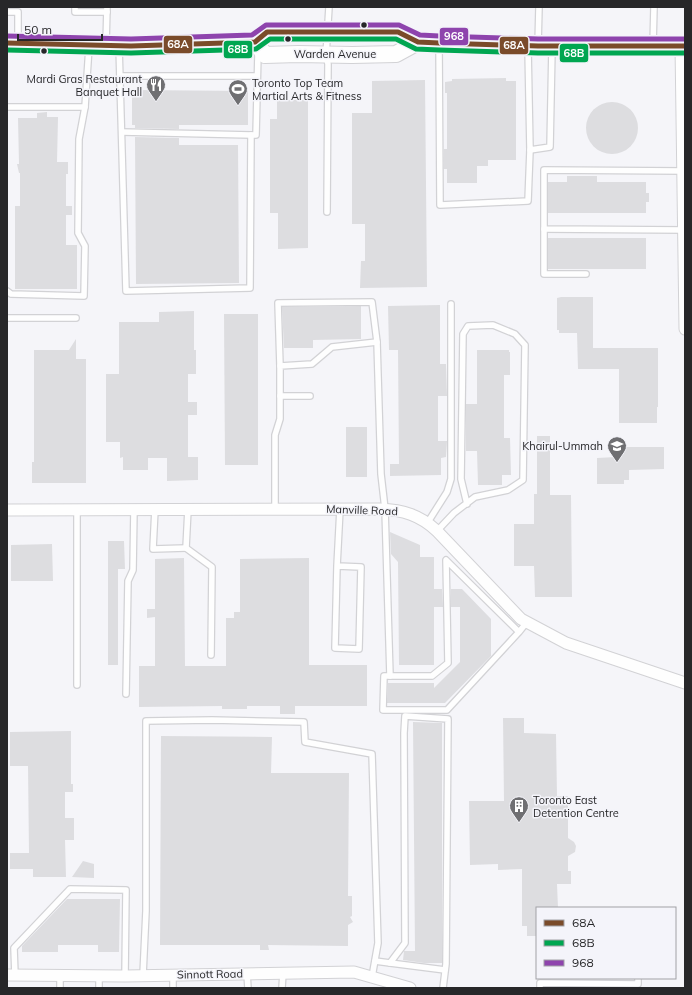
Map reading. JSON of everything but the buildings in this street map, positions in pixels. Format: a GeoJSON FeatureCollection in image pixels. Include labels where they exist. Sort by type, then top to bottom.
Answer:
{"type":"FeatureCollection","features":[{"type":"Feature","properties":{"kind":"main road","name":"Warden Avenue"},"geometry":{"type":"LineString","coordinates":[[257,45],[267,32],[398,32],[418,42],[539,46],[683,46]]}},
{"type":"Feature","properties":{"kind":"main road","name":"Warden Avenue"},"geometry":{"type":"LineString","coordinates":[[257,45],[265,55],[396,54],[418,42]]}},
{"type":"Feature","properties":{"kind":"main road","name":"Warden Avenue"},"geometry":{"type":"LineString","coordinates":[[12,43],[89,45],[257,45]]}},
{"type":"Feature","properties":{"kind":"street"},"geometry":{"type":"LineString","coordinates":[[683,46],[685,329]]}},
{"type":"Feature","properties":{"kind":"street","name":"Manville Road"},"geometry":{"type":"LineString","coordinates":[[7,510],[385,509],[409,512],[428,522],[521,619],[566,643],[685,683]]}},
{"type":"Feature","properties":{"kind":"street","name":"Sinnott Road"},"geometry":{"type":"LineString","coordinates":[[11,975],[125,976],[354,972],[410,988]]}},
{"type":"Feature","properties":{"kind":"lane"},"geometry":{"type":"LineString","coordinates":[[75,7],[75,12],[107,10],[120,76],[126,291],[250,288],[251,135]]}},
{"type":"Feature","properties":{"kind":"lane"},"geometry":{"type":"LineString","coordinates":[[327,212],[328,64],[326,55],[329,7]]}},
{"type":"Feature","properties":{"kind":"lane"},"geometry":{"type":"LineString","coordinates":[[439,43],[440,205],[528,201],[530,150],[539,46],[539,7]]}},
{"type":"Feature","properties":{"kind":"lane"},"geometry":{"type":"LineString","coordinates":[[654,7],[654,46]]}},
{"type":"Feature","properties":{"kind":"lane"},"geometry":{"type":"LineString","coordinates":[[7,12],[18,12],[12,43]]}},
{"type":"Feature","properties":{"kind":"lane"},"geometry":{"type":"LineString","coordinates":[[7,291],[11,294],[84,296],[84,246],[78,233],[79,139],[85,107],[89,45]]}},
{"type":"Feature","properties":{"kind":"lane"},"geometry":{"type":"LineString","coordinates":[[122,132],[256,135],[258,76],[257,45]]}},
{"type":"Feature","properties":{"kind":"lane"},"geometry":{"type":"LineString","coordinates":[[530,150],[550,147],[539,46]]}},
{"type":"Feature","properties":{"kind":"lane"},"geometry":{"type":"LineString","coordinates":[[120,76],[258,76]]}},
{"type":"Feature","properties":{"kind":"lane"},"geometry":{"type":"LineString","coordinates":[[7,107],[85,107]]}},
{"type":"Feature","properties":{"kind":"lane"},"geometry":{"type":"LineString","coordinates":[[586,274],[544,274],[544,170],[683,171]]}},
{"type":"Feature","properties":{"kind":"lane"},"geometry":{"type":"LineString","coordinates":[[544,229],[684,230]]}},
{"type":"Feature","properties":{"kind":"lane"},"geometry":{"type":"LineString","coordinates":[[275,509],[275,435],[280,419],[278,303],[372,302],[377,342],[381,474],[385,509],[390,676]]}},
{"type":"Feature","properties":{"kind":"lane"},"geometry":{"type":"LineString","coordinates":[[428,522],[447,492],[451,479],[451,304]]}},
{"type":"Feature","properties":{"kind":"lane"},"geometry":{"type":"LineString","coordinates":[[7,318],[76,318]]}},
{"type":"Feature","properties":{"kind":"lane"},"geometry":{"type":"LineString","coordinates":[[437,531],[454,513],[467,504],[475,497],[508,490],[523,480],[525,345],[515,334],[493,325],[468,326],[463,334],[461,479],[467,504]]}},
{"type":"Feature","properties":{"kind":"lane"},"geometry":{"type":"LineString","coordinates":[[280,366],[312,364],[332,347],[377,342]]}},
{"type":"Feature","properties":{"kind":"lane"},"geometry":{"type":"LineString","coordinates":[[280,396],[310,396]]}},
{"type":"Feature","properties":{"kind":"lane"},"geometry":{"type":"LineString","coordinates":[[77,509],[77,685]]}},
{"type":"Feature","properties":{"kind":"lane"},"geometry":{"type":"LineString","coordinates":[[126,694],[128,581],[133,570],[134,509]]}},
{"type":"Feature","properties":{"kind":"lane"},"geometry":{"type":"LineString","coordinates":[[155,509],[153,549],[186,548],[212,567],[211,655]]}},
{"type":"Feature","properties":{"kind":"lane"},"geometry":{"type":"LineString","coordinates":[[186,548],[188,509]]}},
{"type":"Feature","properties":{"kind":"lane"},"geometry":{"type":"LineString","coordinates":[[337,566],[361,567],[359,649],[335,648],[337,566],[340,509]]}},
{"type":"Feature","properties":{"kind":"lane"},"geometry":{"type":"LineString","coordinates":[[518,632],[446,560],[448,663],[432,676],[384,676],[383,710],[447,710],[528,622]]}},
{"type":"Feature","properties":{"kind":"lane"},"geometry":{"type":"LineString","coordinates":[[390,963],[405,943],[405,716],[448,719],[445,970],[443,988]]}},
{"type":"Feature","properties":{"kind":"lane"},"geometry":{"type":"LineString","coordinates":[[143,975],[146,910],[146,721],[212,720],[304,722],[305,742],[372,754],[378,944],[372,977]]}},
{"type":"Feature","properties":{"kind":"lane"},"geometry":{"type":"LineString","coordinates":[[11,975],[14,948],[70,890],[126,890],[125,976]]}},
{"type":"Feature","properties":{"kind":"lane"},"geometry":{"type":"LineString","coordinates":[[375,960],[445,970]]}},
{"type":"Feature","properties":{"kind":"lane"},"geometry":{"type":"LineString","coordinates":[[282,988],[283,973]]}},
{"type":"Feature","properties":{"kind":"lane"},"geometry":{"type":"LineString","coordinates":[[247,974],[248,988]]}},
{"type":"Feature","properties":{"kind":"lane"},"geometry":{"type":"LineString","coordinates":[[60,975],[60,988]]}},
{"type":"Feature","properties":{"kind":"lane"},"geometry":{"type":"LineString","coordinates":[[173,975],[173,988]]}},
{"type":"Feature","properties":{"kind":"lane"},"geometry":{"type":"LineString","coordinates":[[99,976],[99,988]]}},
{"type":"Feature","properties":{"kind":"lane"},"geometry":{"type":"LineString","coordinates":[[540,988],[540,983],[638,984],[638,979]]}},
{"type":"Feature","properties":{"kind":"transit line","name":"968"},"geometry":{"type":"LineString","coordinates":[[7,36],[131,39],[252,35],[266,25],[399,25],[420,35],[439,36],[538,39],[685,39]]}},
{"type":"Feature","properties":{"kind":"transit line","name":"68A"},"geometry":{"type":"LineString","coordinates":[[7,43],[131,46],[255,42],[267,32],[398,32],[418,42],[538,46],[685,46]]}},
{"type":"Feature","properties":{"kind":"transit line","name":"68B"},"geometry":{"type":"LineString","coordinates":[[7,50],[131,53],[256,49],[270,39],[396,39],[416,49],[538,53],[685,53]]}},
{"type":"Feature","properties":{"kind":"place","name":"Mardi Gras Restaurant Banquet Hall"},"geometry":{"type":"Point","coordinates":[156,102]}},
{"type":"Feature","properties":{"kind":"place","name":"Toronto Top Team Martial Arts & Fitness"},"geometry":{"type":"Point","coordinates":[238,106]}},
{"type":"Feature","properties":{"kind":"place","name":"Khairul-Ummah"},"geometry":{"type":"Point","coordinates":[617,463]}},
{"type":"Feature","properties":{"kind":"place","name":"Toronto East Detention Centre"},"geometry":{"type":"Point","coordinates":[519,823]}}]}
